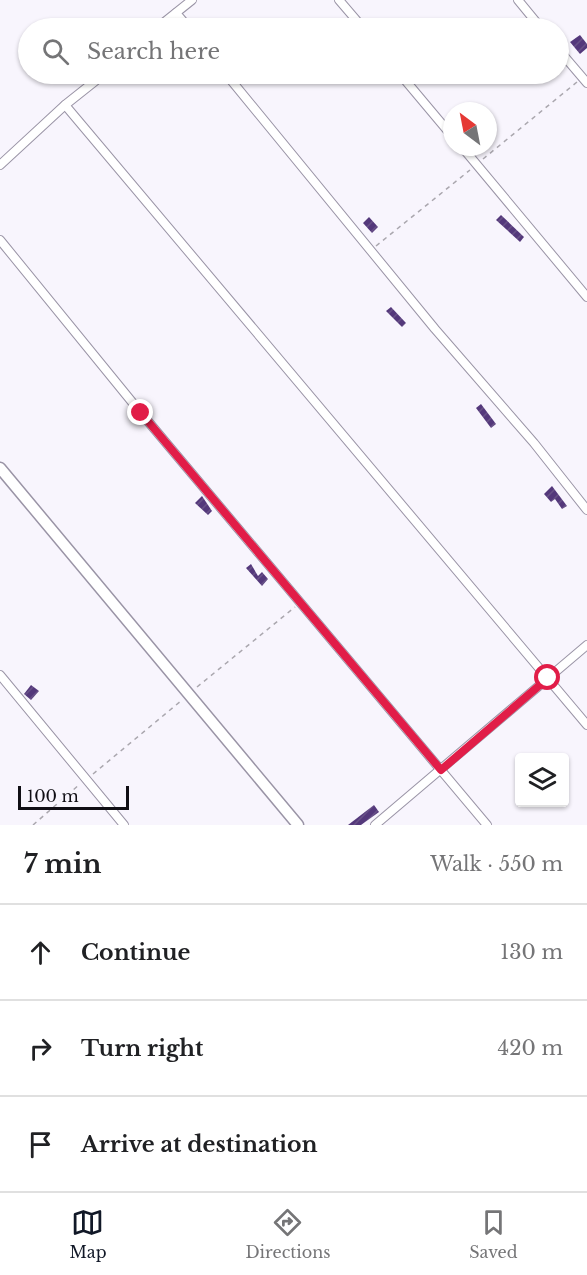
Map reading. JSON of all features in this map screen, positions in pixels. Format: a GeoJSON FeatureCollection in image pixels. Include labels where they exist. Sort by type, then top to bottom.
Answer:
{"type":"FeatureCollection","features":[{"type":"Feature","properties":{"kind":"street"},"geometry":{"type":"LineString","coordinates":[[170,18],[192,0]]}},
{"type":"Feature","properties":{"kind":"street"},"geometry":{"type":"LineString","coordinates":[[339,0],[354,18]]}},
{"type":"Feature","properties":{"kind":"street"},"geometry":{"type":"LineString","coordinates":[[518,0],[533,18]]}},
{"type":"Feature","properties":{"kind":"street"},"geometry":{"type":"LineString","coordinates":[[176,13],[180,18]]}},
{"type":"Feature","properties":{"kind":"street"},"geometry":{"type":"LineString","coordinates":[[569,62],[587,83]]}},
{"type":"Feature","properties":{"kind":"street"},"geometry":{"type":"LineString","coordinates":[[0,165],[65,105],[91,84]]}},
{"type":"Feature","properties":{"kind":"street"},"geometry":{"type":"LineString","coordinates":[[234,84],[435,329],[534,443],[587,510]]}},
{"type":"Feature","properties":{"kind":"street"},"geometry":{"type":"LineString","coordinates":[[408,84],[443,125]]}},
{"type":"Feature","properties":{"kind":"street"},"geometry":{"type":"LineString","coordinates":[[65,105],[587,725]]}},
{"type":"Feature","properties":{"kind":"street"},"geometry":{"type":"LineString","coordinates":[[470,156],[587,297]]}},
{"type":"Feature","properties":{"kind":"street"},"geometry":{"type":"LineString","coordinates":[[0,240],[148,422],[487,825]]}},
{"type":"Feature","properties":{"kind":"street"},"geometry":{"type":"LineString","coordinates":[[0,468],[298,825]]}},
{"type":"Feature","properties":{"kind":"street"},"geometry":{"type":"LineString","coordinates":[[375,825],[587,645]]}},
{"type":"Feature","properties":{"kind":"street"},"geometry":{"type":"LineString","coordinates":[[0,675],[124,825]]}},
{"type":"Feature","properties":{"kind":"path"},"geometry":{"type":"LineString","coordinates":[[33,825],[301,602]]}},
{"type":"Feature","properties":{"kind":"building"},"geometry":{"type":"Polygon","coordinates":[[[580,35],[587,44],[587,48],[580,54],[570,42],[580,35]]]}},
{"type":"Feature","properties":{"kind":"building"},"geometry":{"type":"Polygon","coordinates":[[[501,215],[524,237],[520,242],[496,220],[501,215]]]}},
{"type":"Feature","properties":{"kind":"building"},"geometry":{"type":"Polygon","coordinates":[[[369,217],[378,227],[372,233],[363,223],[369,217]]]}},
{"type":"Feature","properties":{"kind":"building"},"geometry":{"type":"Polygon","coordinates":[[[391,307],[406,323],[402,327],[386,311],[391,307]]]}},
{"type":"Feature","properties":{"kind":"building"},"geometry":{"type":"Polygon","coordinates":[[[481,404],[496,424],[491,428],[476,408],[481,404]]]}},
{"type":"Feature","properties":{"kind":"building"},"geometry":{"type":"Polygon","coordinates":[[[552,486],[567,506],[562,509],[555,499],[551,502],[544,494],[552,486]]]}},
{"type":"Feature","properties":{"kind":"building"},"geometry":{"type":"Polygon","coordinates":[[[202,496],[212,511],[208,515],[195,503],[202,496]]]}},
{"type":"Feature","properties":{"kind":"building"},"geometry":{"type":"Polygon","coordinates":[[[251,564],[258,576],[262,572],[268,579],[262,586],[246,568],[251,564]]]}},
{"type":"Feature","properties":{"kind":"building"},"geometry":{"type":"Polygon","coordinates":[[[31,685],[39,691],[31,700],[24,694],[31,685]]]}},
{"type":"Feature","properties":{"kind":"building"},"geometry":{"type":"Polygon","coordinates":[[[374,805],[379,812],[361,825],[348,825],[374,805]]]}},
{"type":"Feature","properties":{"kind":"route"},"geometry":{"type":"LineString","coordinates":[[141,413],[441,770],[548,678]]}}]}
